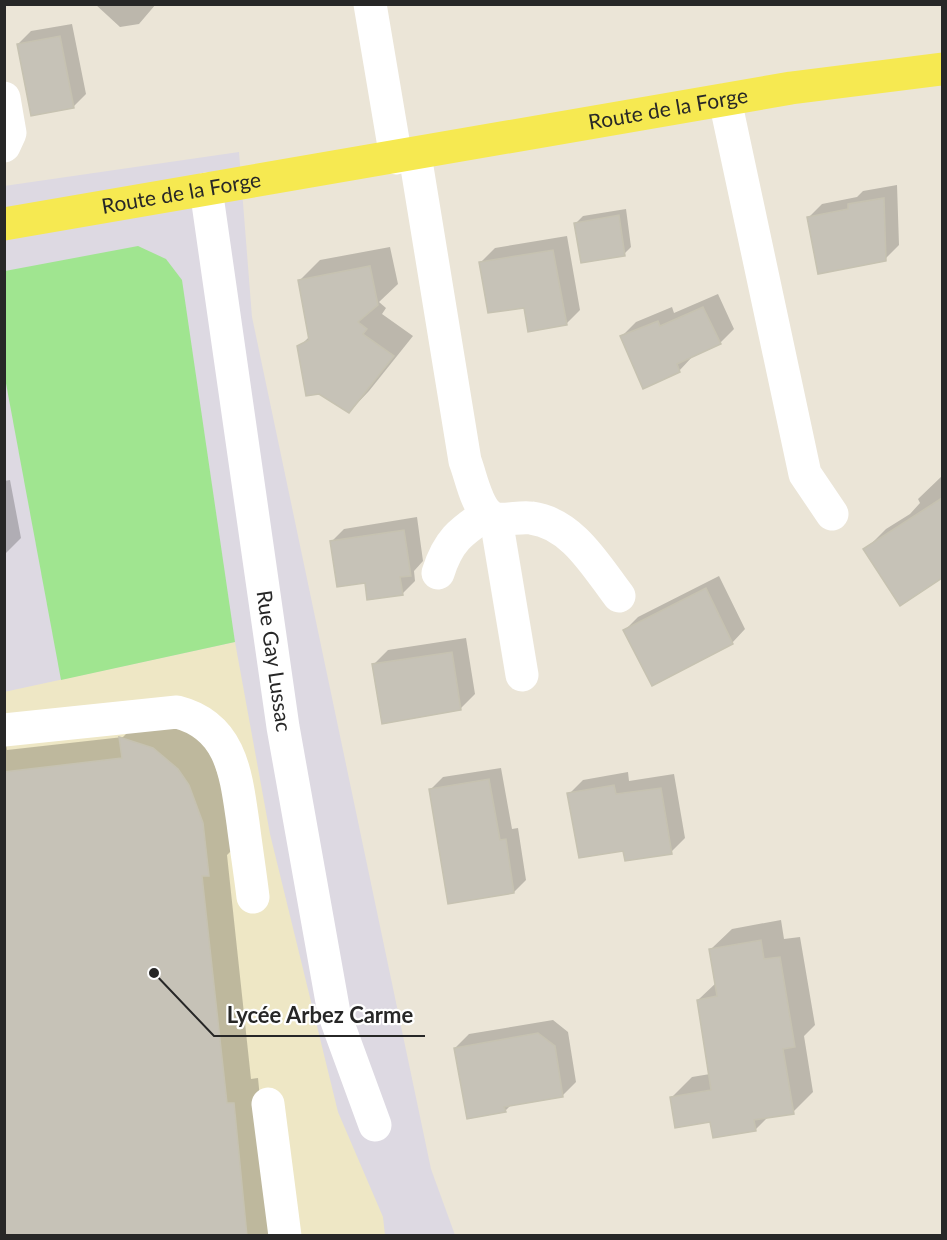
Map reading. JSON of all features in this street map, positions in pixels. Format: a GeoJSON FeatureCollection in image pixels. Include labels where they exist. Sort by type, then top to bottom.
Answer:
{"type":"FeatureCollection","features":[{"type":"Feature","properties":{"kind":"main road","name":"Route de la Forge"},"geometry":{"type":"LineString","coordinates":[[4,224],[405,157],[791,88],[942,69]]}},
{"type":"Feature","properties":{"kind":"street"},"geometry":{"type":"LineString","coordinates":[[369,4],[405,157],[465,461],[498,517],[522,675]]}},
{"type":"Feature","properties":{"kind":"street"},"geometry":{"type":"LineString","coordinates":[[4,98],[10,133],[4,146]]}},
{"type":"Feature","properties":{"kind":"street"},"geometry":{"type":"LineString","coordinates":[[725,100],[805,474],[831,514]]}},
{"type":"Feature","properties":{"kind":"street","name":"Rue Gay Lussac"},"geometry":{"type":"LineString","coordinates":[[206,189],[283,727],[334,1013],[375,1125]]}},
{"type":"Feature","properties":{"kind":"street"},"geometry":{"type":"LineString","coordinates":[[438,573],[444,552],[454,538],[498,517],[531,518],[549,524],[572,538],[619,596]]}},
{"type":"Feature","properties":{"kind":"street"},"geometry":{"type":"LineString","coordinates":[[4,730],[177,712],[195,716],[217,736],[231,759],[237,780],[253,897]]}},
{"type":"Feature","properties":{"kind":"street"},"geometry":{"type":"LineString","coordinates":[[268,1104],[285,1236]]}},
{"type":"Feature","properties":{"kind":"shaded area"},"geometry":{"type":"Polygon","coordinates":[[[239,152],[252,317],[431,1169],[455,1235],[5,1235],[4,186],[239,152]]]}},
{"type":"Feature","properties":{"kind":"shaded area"},"geometry":{"type":"Polygon","coordinates":[[[235,642],[270,834],[338,1112],[383,1217],[385,1235],[5,1235],[4,692],[235,642]]]}},
{"type":"Feature","properties":{"kind":"green space"},"geometry":{"type":"Polygon","coordinates":[[[138,246],[166,259],[182,280],[235,642],[61,680],[5,378],[5,271],[138,246]]]}},
{"type":"Feature","properties":{"kind":"building"},"geometry":{"type":"Polygon","coordinates":[[[60,36],[74,108],[31,116],[17,44],[60,36]]]}},
{"type":"Feature","properties":{"kind":"building"},"geometry":{"type":"Polygon","coordinates":[[[884,198],[886,261],[818,274],[807,217],[848,209],[848,204],[884,198]]]}},
{"type":"Feature","properties":{"kind":"building"},"geometry":{"type":"Polygon","coordinates":[[[619,215],[625,256],[581,263],[574,223],[619,215]]]}},
{"type":"Feature","properties":{"kind":"building"},"geometry":{"type":"Polygon","coordinates":[[[553,250],[567,325],[528,332],[524,308],[488,313],[479,262],[553,250]]]}},
{"type":"Feature","properties":{"kind":"building"},"geometry":{"type":"Polygon","coordinates":[[[370,266],[378,305],[358,322],[367,329],[363,334],[394,356],[349,413],[319,394],[306,396],[297,346],[309,340],[298,280],[370,266]]]}},
{"type":"Feature","properties":{"kind":"building"},"geometry":{"type":"Polygon","coordinates":[[[703,307],[721,344],[677,364],[680,372],[643,389],[620,336],[658,321],[660,326],[703,307]]]}},
{"type":"Feature","properties":{"kind":"building"},"geometry":{"type":"Polygon","coordinates":[[[942,498],[942,578],[900,606],[863,549],[942,498]]]}},
{"type":"Feature","properties":{"kind":"building"},"geometry":{"type":"Polygon","coordinates":[[[404,530],[411,576],[400,577],[403,595],[367,600],[365,583],[337,587],[330,541],[404,530]]]}},
{"type":"Feature","properties":{"kind":"building"},"geometry":{"type":"Polygon","coordinates":[[[706,588],[733,644],[652,686],[623,630],[706,588]]]}},
{"type":"Feature","properties":{"kind":"building"},"geometry":{"type":"Polygon","coordinates":[[[452,652],[461,710],[382,724],[372,664],[452,652]]]}},
{"type":"Feature","properties":{"kind":"building"},"geometry":{"type":"Polygon","coordinates":[[[119,737],[153,748],[178,769],[189,785],[203,823],[209,876],[202,876],[227,1103],[234,1103],[247,1236],[4,1236],[4,772],[122,758],[119,737]]]}},
{"type":"Feature","properties":{"kind":"building"},"geometry":{"type":"Polygon","coordinates":[[[489,779],[500,840],[506,839],[514,893],[448,904],[429,789],[489,779]]]}},
{"type":"Feature","properties":{"kind":"building"},"geometry":{"type":"Polygon","coordinates":[[[614,785],[616,794],[661,788],[672,854],[625,861],[623,851],[579,858],[567,793],[614,785]]]}},
{"type":"Feature","properties":{"kind":"building"},"geometry":{"type":"Polygon","coordinates":[[[761,940],[764,959],[780,957],[795,1047],[783,1049],[794,1114],[754,1120],[756,1131],[713,1138],[710,1122],[675,1128],[670,1097],[711,1090],[697,1000],[717,996],[709,949],[761,940]]]}},
{"type":"Feature","properties":{"kind":"building"},"geometry":{"type":"Polygon","coordinates":[[[538,1033],[555,1046],[563,1097],[504,1107],[506,1112],[467,1119],[454,1048],[538,1033]]]}},
{"type":"Feature","properties":{"kind":"place","name":"Lycée Arbez Carme"},"geometry":{"type":"Point","coordinates":[154,973]}}]}
